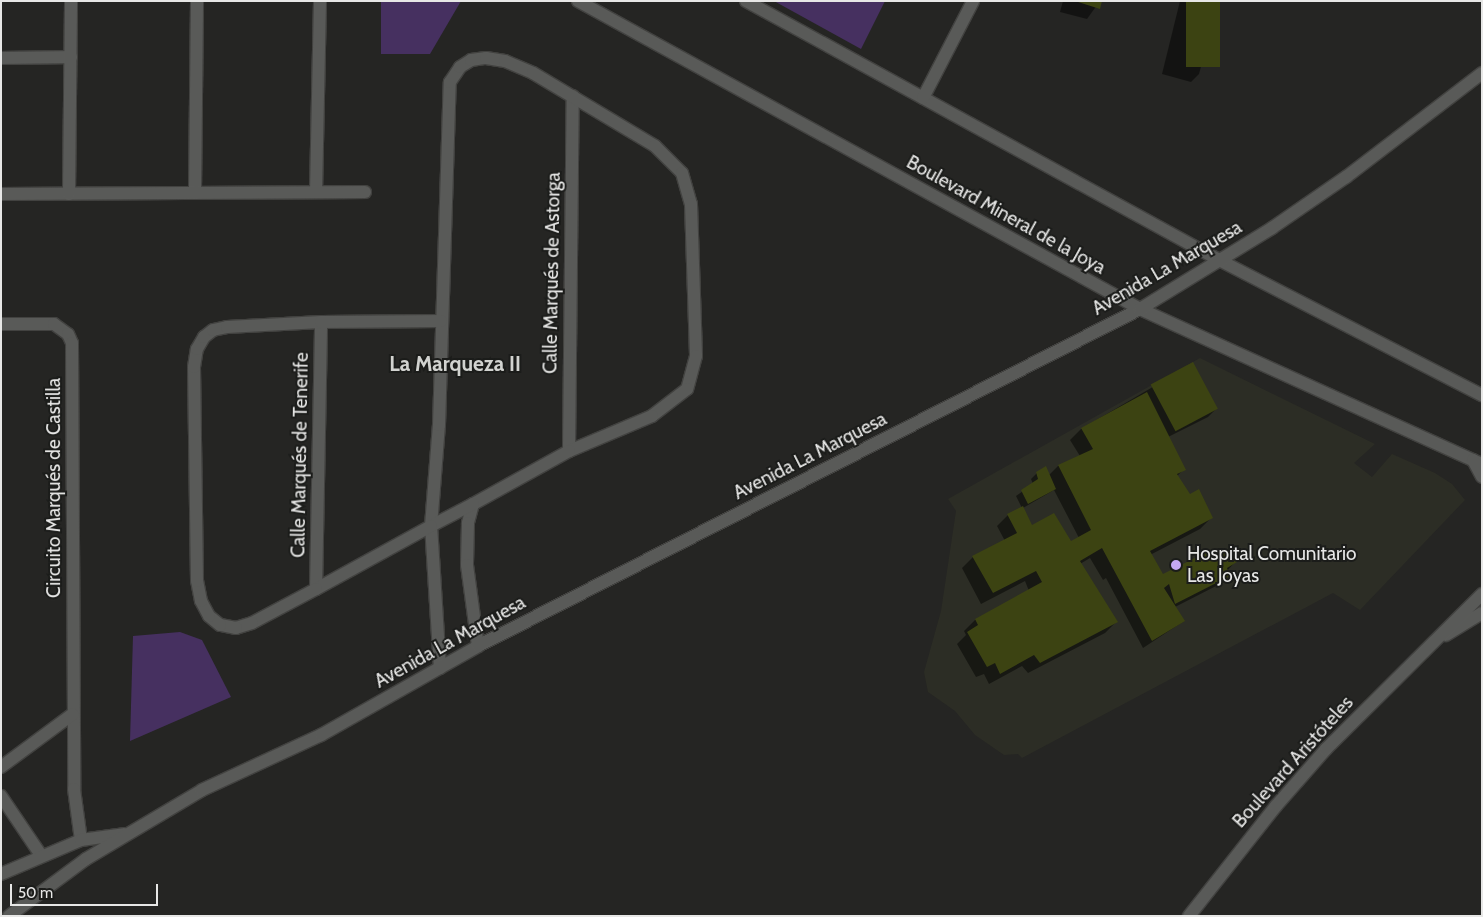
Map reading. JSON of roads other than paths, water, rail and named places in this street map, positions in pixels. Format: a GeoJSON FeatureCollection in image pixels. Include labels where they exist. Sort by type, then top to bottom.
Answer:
{"type":"FeatureCollection","features":[{"type":"Feature","properties":{"kind":"street"},"geometry":{"type":"LineString","coordinates":[[69,194],[71,1]]}},
{"type":"Feature","properties":{"kind":"street"},"geometry":{"type":"LineString","coordinates":[[195,193],[197,1]]}},
{"type":"Feature","properties":{"kind":"street"},"geometry":{"type":"LineString","coordinates":[[316,192],[320,1]]}},
{"type":"Feature","properties":{"kind":"street","name":"Boulevard Mineral de la Joya"},"geometry":{"type":"LineString","coordinates":[[578,1],[1140,309],[1477,462]]}},
{"type":"Feature","properties":{"kind":"street"},"geometry":{"type":"LineString","coordinates":[[746,1],[1219,260],[1482,395]]}},
{"type":"Feature","properties":{"kind":"street"},"geometry":{"type":"LineString","coordinates":[[923,98],[973,1]]}},
{"type":"Feature","properties":{"kind":"street"},"geometry":{"type":"LineString","coordinates":[[1,58],[71,57]]}},
{"type":"Feature","properties":{"kind":"street"},"geometry":{"type":"LineString","coordinates":[[440,668],[431,526],[439,425],[450,82],[460,66],[470,60],[486,58],[533,73],[655,146],[682,173],[691,204],[696,356],[687,389],[674,402],[652,416],[569,451],[473,504],[431,526],[316,589],[236,628],[220,625],[209,616],[201,602],[198,581],[194,367],[197,349],[213,330],[321,322],[441,321]]}},
{"type":"Feature","properties":{"kind":"street","name":"Avenida La Marquesa"},"geometry":{"type":"LineString","coordinates":[[9,916],[86,858],[202,790],[321,735],[478,646],[1140,309],[1346,177],[1482,74]]}},
{"type":"Feature","properties":{"kind":"street","name":"Calle Marqués de Astorga"},"geometry":{"type":"LineString","coordinates":[[569,451],[574,96]]}},
{"type":"Feature","properties":{"kind":"street"},"geometry":{"type":"LineString","coordinates":[[1,194],[365,192]]}},
{"type":"Feature","properties":{"kind":"street","name":"Calle Marqués de Tenerife"},"geometry":{"type":"LineString","coordinates":[[316,589],[321,322]]}},
{"type":"Feature","properties":{"kind":"street","name":"Circuito Marqués de Castilla"},"geometry":{"type":"LineString","coordinates":[[1,324],[54,324],[68,334],[72,343],[74,789],[81,840]]}},
{"type":"Feature","properties":{"kind":"street"},"geometry":{"type":"LineString","coordinates":[[1477,462],[1482,477]]}},
{"type":"Feature","properties":{"kind":"street"},"geometry":{"type":"LineString","coordinates":[[473,504],[468,523],[467,565],[478,646]]}},
{"type":"Feature","properties":{"kind":"street","name":"Boulevard Aristóteles"},"geometry":{"type":"LineString","coordinates":[[1189,916],[1270,813],[1326,749],[1482,594]]}},
{"type":"Feature","properties":{"kind":"street","name":"Boulevard Aristóteles"},"geometry":{"type":"LineString","coordinates":[[1435,641],[1482,613]]}},
{"type":"Feature","properties":{"kind":"street"},"geometry":{"type":"LineString","coordinates":[[1,767],[73,714]]}},
{"type":"Feature","properties":{"kind":"street"},"geometry":{"type":"LineString","coordinates":[[1,796],[41,855]]}},
{"type":"Feature","properties":{"kind":"street"},"geometry":{"type":"LineString","coordinates":[[1,874],[41,855],[81,840],[132,832]]}},
{"type":"Feature","properties":{"kind":"place","name":"Hospital Comunitario Las Joyas"},"geometry":{"type":"Point","coordinates":[1176,565]}},
{"type":"Feature","properties":{"kind":"district","name":"La Marqueza II"},"geometry":{"type":"Point","coordinates":[455,364]}}]}
